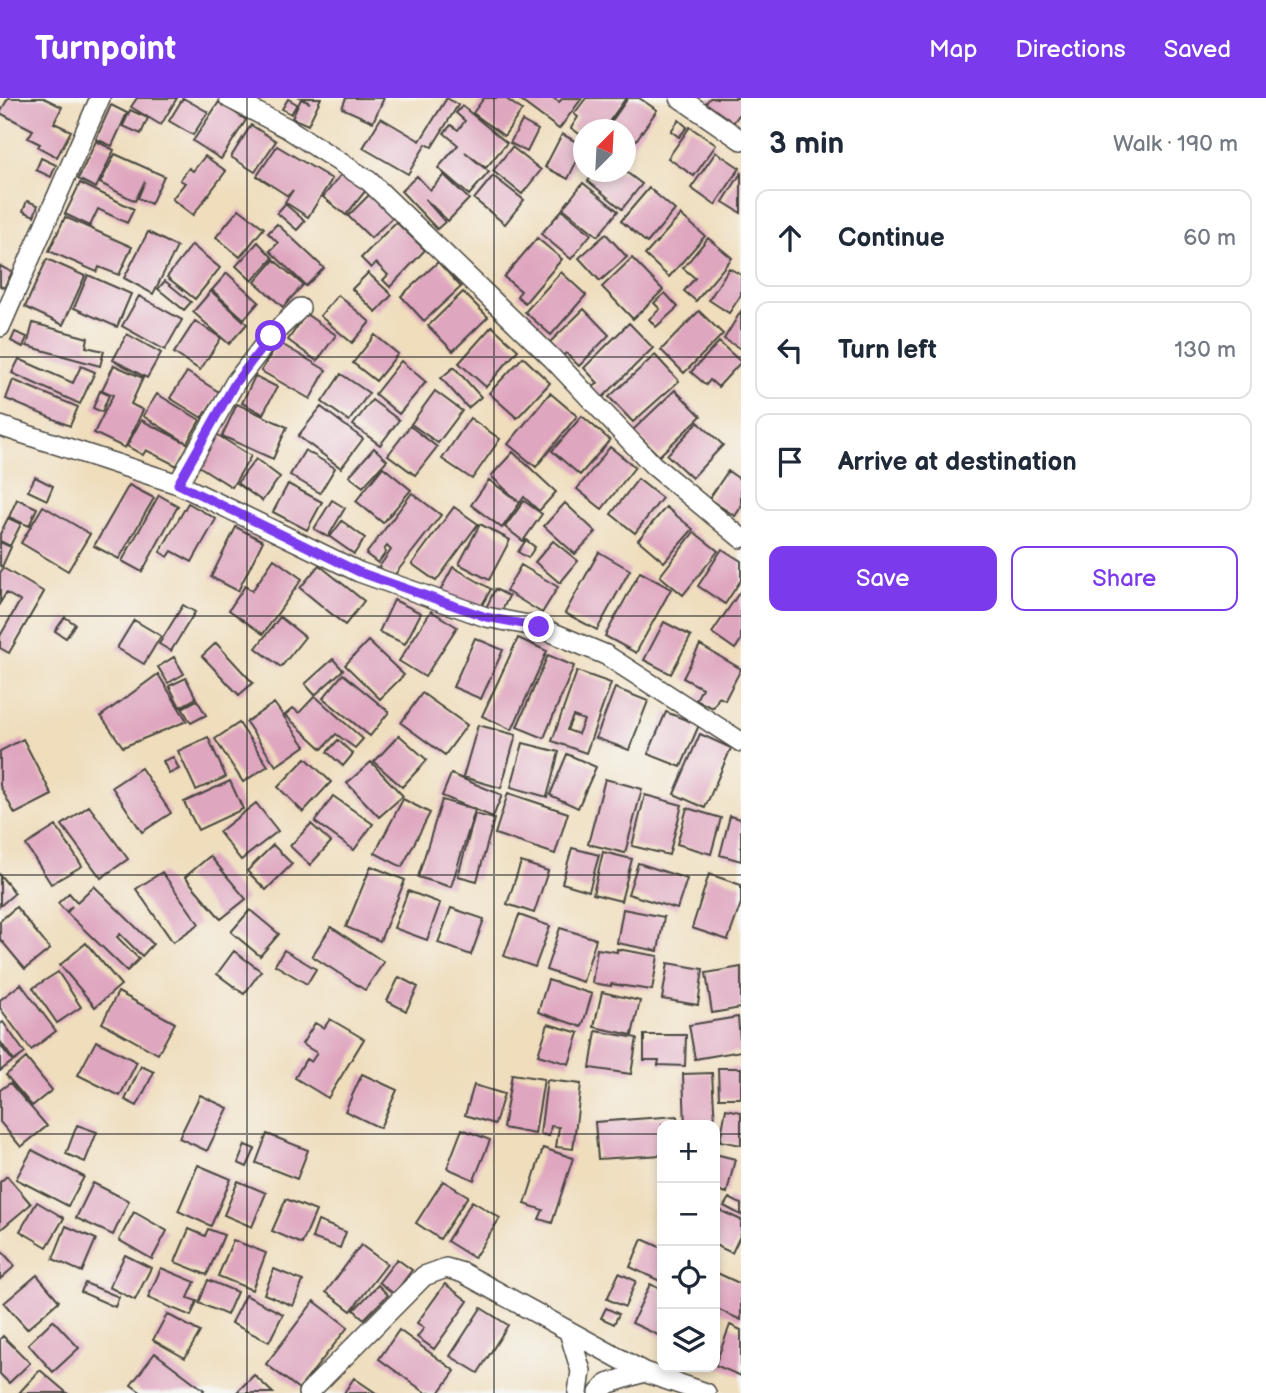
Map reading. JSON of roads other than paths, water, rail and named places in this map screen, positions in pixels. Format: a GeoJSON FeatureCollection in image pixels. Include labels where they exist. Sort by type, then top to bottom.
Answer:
{"type":"FeatureCollection","features":[{"type":"Feature","properties":{"kind":"street"},"geometry":{"type":"LineString","coordinates":[[0,327],[100,98]]}},
{"type":"Feature","properties":{"kind":"street"},"geometry":{"type":"LineString","coordinates":[[229,98],[286,128],[369,181],[552,358],[653,465],[741,538]]}},
{"type":"Feature","properties":{"kind":"street"},"geometry":{"type":"LineString","coordinates":[[680,98],[741,139]]}},
{"type":"Feature","properties":{"kind":"street"},"geometry":{"type":"LineString","coordinates":[[178,484],[235,383],[271,336],[300,308]]}},
{"type":"Feature","properties":{"kind":"street"},"geometry":{"type":"LineString","coordinates":[[0,426],[178,484],[359,572],[486,617],[539,627],[606,655],[741,742]]}},
{"type":"Feature","properties":{"kind":"street"},"geometry":{"type":"LineString","coordinates":[[308,1393],[424,1276],[446,1268],[463,1273],[644,1371],[706,1393]]}},
{"type":"Feature","properties":{"kind":"street"},"geometry":{"type":"LineString","coordinates":[[569,1332],[580,1371],[579,1393]]}},
{"type":"Feature","properties":{"kind":"street"},"geometry":{"type":"LineString","coordinates":[[599,1393],[607,1384],[644,1371]]}}]}
